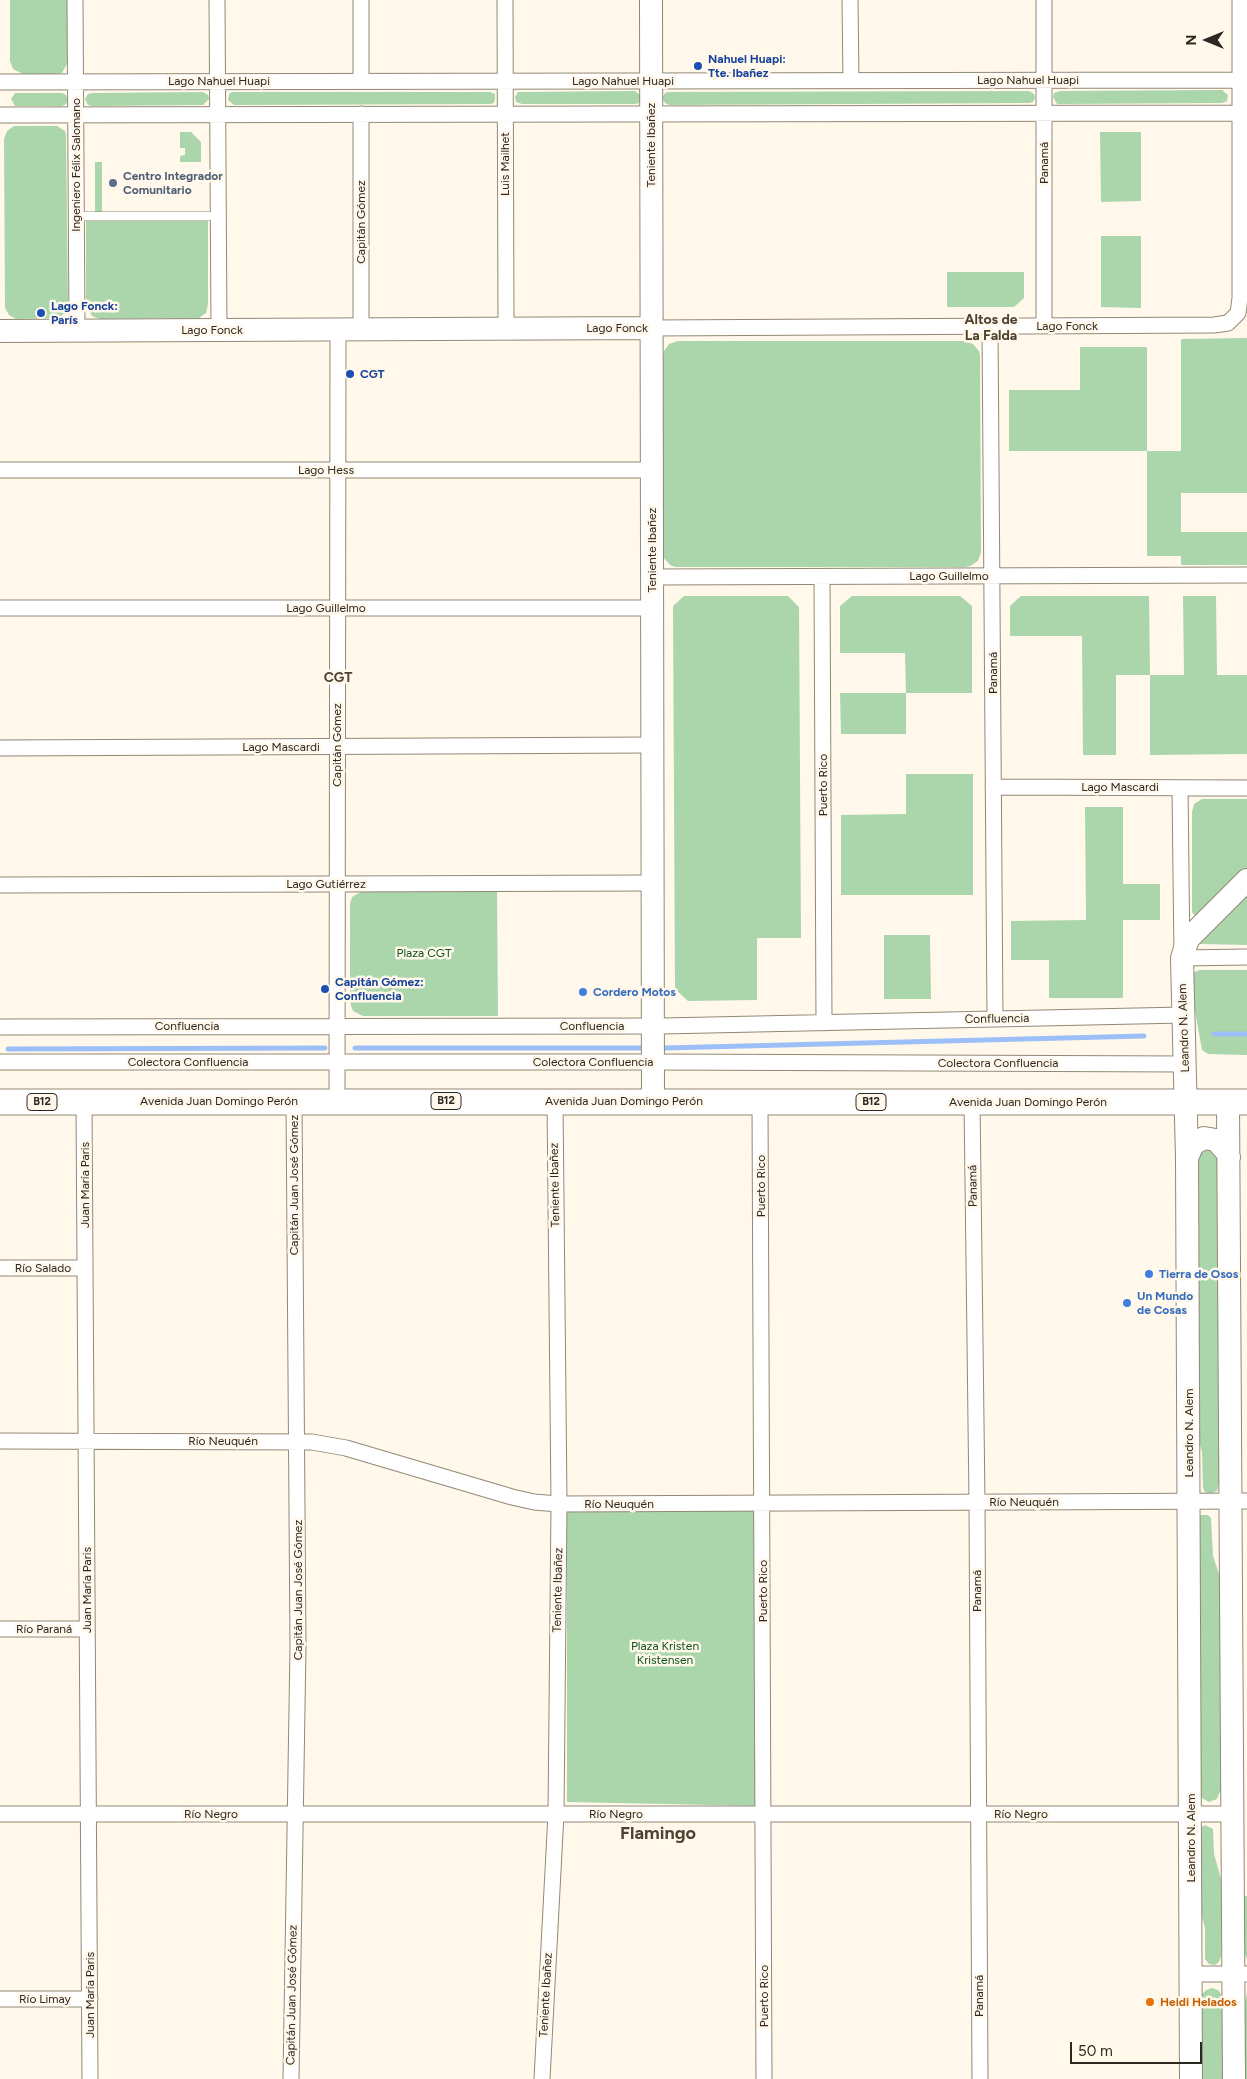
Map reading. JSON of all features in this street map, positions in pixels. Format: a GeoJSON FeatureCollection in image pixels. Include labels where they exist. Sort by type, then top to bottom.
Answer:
{"type":"FeatureCollection","features":[{"type":"Feature","properties":{"kind":"main road","name":"Teniente Ibañez"},"geometry":{"type":"LineString","coordinates":[[651,0],[652,1100]]}},
{"type":"Feature","properties":{"kind":"main road","name":"Lago Fonck"},"geometry":{"type":"LineString","coordinates":[[0,331],[652,328]]}},
{"type":"Feature","properties":{"kind":"main road"},"geometry":{"type":"LineString","coordinates":[[1182,958],[1188,939],[1247,880]]}},
{"type":"Feature","properties":{"kind":"main road","name":"Leandro N. Alem"},"geometry":{"type":"LineString","coordinates":[[1182,958],[1186,1064],[1190,1502],[1191,2079]]}},
{"type":"Feature","properties":{"kind":"main road","name":"Avenida Juan Domingo Perón"},"geometry":{"type":"LineString","coordinates":[[0,1102],[652,1100],[760,1103],[1238,1102]]}},
{"type":"Feature","properties":{"kind":"main road"},"geometry":{"type":"LineString","coordinates":[[1234,2079],[1240,1974],[1232,1814],[1239,1501],[1229,1157],[1238,1102]]}},
{"type":"Feature","properties":{"kind":"main road"},"geometry":{"type":"LineString","coordinates":[[1187,1158],[1193,1144],[1204,1138],[1216,1140],[1229,1157]]}},
{"type":"Feature","properties":{"kind":"street","name":"Ingeniero Félix Salomano"},"geometry":{"type":"LineString","coordinates":[[75,0],[77,330]]}},
{"type":"Feature","properties":{"kind":"street"},"geometry":{"type":"LineString","coordinates":[[218,0],[219,330]]}},
{"type":"Feature","properties":{"kind":"street"},"geometry":{"type":"LineString","coordinates":[[361,0],[361,81]]}},
{"type":"Feature","properties":{"kind":"street","name":"Luis Mailhet"},"geometry":{"type":"LineString","coordinates":[[504,0],[506,328]]}},
{"type":"Feature","properties":{"kind":"street"},"geometry":{"type":"LineString","coordinates":[[850,0],[850,80]]}},
{"type":"Feature","properties":{"kind":"street","name":"Panamá"},"geometry":{"type":"LineString","coordinates":[[1044,0],[1044,326]]}},
{"type":"Feature","properties":{"kind":"street"},"geometry":{"type":"LineString","coordinates":[[0,115],[1243,113],[1240,0]]}},
{"type":"Feature","properties":{"kind":"street","name":"Lago Nahuel Huapi"},"geometry":{"type":"LineString","coordinates":[[0,82],[1243,80]]}},
{"type":"Feature","properties":{"kind":"street","name":"Lago Fonck"},"geometry":{"type":"LineString","coordinates":[[652,328],[1214,325],[1228,323],[1238,313],[1240,298],[1243,113]]}},
{"type":"Feature","properties":{"kind":"street","name":"Capitán Gómez"},"geometry":{"type":"LineString","coordinates":[[361,114],[361,329]]}},
{"type":"Feature","properties":{"kind":"street","name":"Panamá"},"geometry":{"type":"LineString","coordinates":[[990,326],[995,1019]]}},
{"type":"Feature","properties":{"kind":"street","name":"Capitán Gómez"},"geometry":{"type":"LineString","coordinates":[[337,1101],[338,329]]}},
{"type":"Feature","properties":{"kind":"street","name":"Lago Hess"},"geometry":{"type":"LineString","coordinates":[[0,470],[652,470]]}},
{"type":"Feature","properties":{"kind":"street","name":"Lago Guillelmo"},"geometry":{"type":"LineString","coordinates":[[652,577],[1247,575]]}},
{"type":"Feature","properties":{"kind":"street","name":"Puerto Rico"},"geometry":{"type":"LineString","coordinates":[[822,577],[824,1023]]}},
{"type":"Feature","properties":{"kind":"street","name":"Lago Guillelmo"},"geometry":{"type":"LineString","coordinates":[[0,608],[652,608]]}},
{"type":"Feature","properties":{"kind":"street","name":"Lago Mascardi"},"geometry":{"type":"LineString","coordinates":[[0,748],[652,745]]}},
{"type":"Feature","properties":{"kind":"street","name":"Lago Mascardi"},"geometry":{"type":"LineString","coordinates":[[993,787],[1247,788]]}},
{"type":"Feature","properties":{"kind":"street","name":"Leandro N. Alem"},"geometry":{"type":"LineString","coordinates":[[1180,788],[1182,958]]}},
{"type":"Feature","properties":{"kind":"street","name":"Lago Gutiérrez"},"geometry":{"type":"LineString","coordinates":[[0,885],[652,883]]}},
{"type":"Feature","properties":{"kind":"street"},"geometry":{"type":"LineString","coordinates":[[1182,958],[1247,957]]}},
{"type":"Feature","properties":{"kind":"street","name":"Confluencia"},"geometry":{"type":"LineString","coordinates":[[0,1027],[653,1026],[1184,1015]]}},
{"type":"Feature","properties":{"kind":"street","name":"Colectora Confluencia"},"geometry":{"type":"LineString","coordinates":[[0,1062],[1186,1064]]}},
{"type":"Feature","properties":{"kind":"street","name":"Capitán Juan José Gómez"},"geometry":{"type":"LineString","coordinates":[[291,2079],[298,1646],[294,1101]]}},
{"type":"Feature","properties":{"kind":"street","name":"Teniente Ibañez"},"geometry":{"type":"LineString","coordinates":[[542,2079],[556,1814],[558,1504],[555,1101]]}},
{"type":"Feature","properties":{"kind":"street","name":"Juan María Paris"},"geometry":{"type":"LineString","coordinates":[[84,1102],[90,2079]]}},
{"type":"Feature","properties":{"kind":"street","name":"Panamá"},"geometry":{"type":"LineString","coordinates":[[972,1102],[977,1502],[980,2079]]}},
{"type":"Feature","properties":{"kind":"street","name":"Puerto Rico"},"geometry":{"type":"LineString","coordinates":[[760,1103],[764,2079]]}},
{"type":"Feature","properties":{"kind":"street","name":"Río Salado"},"geometry":{"type":"LineString","coordinates":[[0,1268],[85,1268]]}},
{"type":"Feature","properties":{"kind":"street","name":"Río Neuquén"},"geometry":{"type":"LineString","coordinates":[[0,1441],[296,1441],[346,1448],[512,1497],[534,1502],[558,1504],[1239,1501]]}},
{"type":"Feature","properties":{"kind":"street","name":"Río Paraná"},"geometry":{"type":"LineString","coordinates":[[0,1629],[87,1629]]}},
{"type":"Feature","properties":{"kind":"street","name":"Río Negro"},"geometry":{"type":"LineString","coordinates":[[0,1814],[1232,1814]]}},
{"type":"Feature","properties":{"kind":"street"},"geometry":{"type":"LineString","coordinates":[[1191,1974],[1240,1974]]}},
{"type":"Feature","properties":{"kind":"street","name":"Río Limay"},"geometry":{"type":"LineString","coordinates":[[0,2000],[90,2000]]}},
{"type":"Feature","properties":{"kind":"lane"},"geometry":{"type":"LineString","coordinates":[[77,216],[218,216]]}},
{"type":"Feature","properties":{"kind":"green space"},"geometry":{"type":"Polygon","coordinates":[[[10,0],[68,0],[68,62],[62,73],[23,74],[13,69],[10,61],[10,0]]]}},
{"type":"Feature","properties":{"kind":"green space"},"geometry":{"type":"Polygon","coordinates":[[[1222,90],[1228,95],[1227,101],[1222,103],[1057,104],[1053,97],[1054,93],[1060,91],[1222,90]]]}},
{"type":"Feature","properties":{"kind":"green space"},"geometry":{"type":"Polygon","coordinates":[[[635,91],[641,96],[639,103],[635,104],[522,104],[516,102],[515,97],[518,92],[635,91]]]}},
{"type":"Feature","properties":{"kind":"green space"},"geometry":{"type":"Polygon","coordinates":[[[1029,91],[1034,94],[1035,98],[1033,102],[1029,103],[669,105],[662,98],[665,93],[669,92],[1029,91]]]}},
{"type":"Feature","properties":{"kind":"green space"},"geometry":{"type":"Polygon","coordinates":[[[203,92],[208,95],[209,99],[203,105],[92,106],[88,105],[85,99],[88,94],[92,93],[203,92]]]}},
{"type":"Feature","properties":{"kind":"green space"},"geometry":{"type":"Polygon","coordinates":[[[232,92],[490,92],[495,94],[495,99],[494,103],[490,104],[234,105],[228,100],[229,94],[232,92]]]}},
{"type":"Feature","properties":{"kind":"green space"},"geometry":{"type":"Polygon","coordinates":[[[15,93],[62,93],[66,95],[68,100],[62,106],[15,106],[11,99],[15,93]]]}},
{"type":"Feature","properties":{"kind":"green space"},"geometry":{"type":"Polygon","coordinates":[[[14,126],[57,126],[65,131],[66,135],[68,304],[65,313],[59,318],[16,319],[9,315],[5,308],[4,139],[7,131],[14,126]]]}},
{"type":"Feature","properties":{"kind":"green space"},"geometry":{"type":"Polygon","coordinates":[[[180,132],[191,132],[201,142],[201,162],[180,162],[180,156],[185,155],[185,148],[180,148],[180,132]]]}},
{"type":"Feature","properties":{"kind":"green space"},"geometry":{"type":"Polygon","coordinates":[[[1100,132],[1141,132],[1141,201],[1101,202],[1100,132]]]}},
{"type":"Feature","properties":{"kind":"green space"},"geometry":{"type":"Polygon","coordinates":[[[95,162],[102,162],[102,212],[95,212],[95,162]]]}},
{"type":"Feature","properties":{"kind":"green space"},"geometry":{"type":"Polygon","coordinates":[[[86,221],[208,221],[208,304],[206,313],[199,318],[100,319],[92,316],[86,305],[86,221]]]}},
{"type":"Feature","properties":{"kind":"green space"},"geometry":{"type":"Polygon","coordinates":[[[1101,236],[1141,236],[1141,308],[1101,307],[1101,236]]]}},
{"type":"Feature","properties":{"kind":"green space"},"geometry":{"type":"Polygon","coordinates":[[[947,272],[1024,272],[1024,298],[1014,307],[947,307],[947,272]]]}},
{"type":"Feature","properties":{"kind":"green space"},"geometry":{"type":"Polygon","coordinates":[[[1247,338],[1247,493],[1181,493],[1181,532],[1247,532],[1247,565],[1181,565],[1181,556],[1147,556],[1147,451],[1181,451],[1181,339],[1247,338]]]}},
{"type":"Feature","properties":{"kind":"green space"},"geometry":{"type":"Polygon","coordinates":[[[678,341],[965,341],[973,344],[979,351],[980,356],[981,552],[978,561],[965,567],[675,567],[670,565],[664,558],[663,553],[663,356],[669,344],[678,341]]]}},
{"type":"Feature","properties":{"kind":"green space"},"geometry":{"type":"Polygon","coordinates":[[[1080,347],[1147,347],[1147,451],[1009,451],[1009,390],[1080,390],[1080,347]]]}},
{"type":"Feature","properties":{"kind":"green space"},"geometry":{"type":"Polygon","coordinates":[[[684,596],[788,596],[799,607],[801,938],[757,938],[757,1000],[688,1001],[675,989],[673,606],[684,596]]]}},
{"type":"Feature","properties":{"kind":"green space"},"geometry":{"type":"Polygon","coordinates":[[[852,596],[960,596],[972,606],[972,693],[906,693],[905,653],[840,653],[840,606],[852,596]]]}},
{"type":"Feature","properties":{"kind":"green space"},"geometry":{"type":"Polygon","coordinates":[[[1021,596],[1149,596],[1150,675],[1116,675],[1116,755],[1083,755],[1082,636],[1010,636],[1010,606],[1021,596]]]}},
{"type":"Feature","properties":{"kind":"green space"},"geometry":{"type":"Polygon","coordinates":[[[1183,596],[1216,596],[1217,675],[1247,675],[1247,754],[1150,755],[1150,675],[1184,675],[1183,596]]]}},
{"type":"Feature","properties":{"kind":"green space"},"geometry":{"type":"Polygon","coordinates":[[[840,693],[906,693],[906,734],[841,734],[840,693]]]}},
{"type":"Feature","properties":{"kind":"green space"},"geometry":{"type":"Polygon","coordinates":[[[906,774],[973,774],[973,895],[841,895],[841,815],[906,814],[906,774]]]}},
{"type":"Feature","properties":{"kind":"green space"},"geometry":{"type":"Polygon","coordinates":[[[1202,799],[1247,799],[1247,868],[1200,915],[1195,916],[1192,912],[1192,812],[1194,804],[1202,799]]]}},
{"type":"Feature","properties":{"kind":"green space"},"geometry":{"type":"Polygon","coordinates":[[[1085,807],[1123,807],[1123,884],[1160,884],[1160,920],[1123,920],[1123,998],[1049,998],[1049,960],[1011,960],[1011,921],[1086,920],[1085,807]]]}},
{"type":"Feature","properties":{"kind":"green space","name":"Plaza CGT"},"geometry":{"type":"Polygon","coordinates":[[[362,891],[497,891],[498,1016],[363,1016],[353,1011],[350,1002],[350,904],[352,897],[362,891]]]}},
{"type":"Feature","properties":{"kind":"green space"},"geometry":{"type":"Polygon","coordinates":[[[1247,893],[1247,945],[1200,944],[1199,942],[1247,893]]]}},
{"type":"Feature","properties":{"kind":"green space"},"geometry":{"type":"Polygon","coordinates":[[[884,935],[930,935],[931,999],[884,999],[884,935]]]}},
{"type":"Feature","properties":{"kind":"green space"},"geometry":{"type":"Polygon","coordinates":[[[1200,970],[1247,970],[1247,1055],[1208,1054],[1202,1050],[1192,994],[1192,976],[1194,972],[1200,970]]]}},
{"type":"Feature","properties":{"kind":"green space"},"geometry":{"type":"Polygon","coordinates":[[[1209,1150],[1214,1152],[1219,1163],[1219,1483],[1217,1491],[1210,1494],[1205,1492],[1203,1488],[1202,1452],[1197,1434],[1197,1163],[1198,1155],[1203,1151],[1209,1150]]]}},
{"type":"Feature","properties":{"kind":"green space","name":"Plaza Kristen Kristensen"},"geometry":{"type":"Polygon","coordinates":[[[762,1503],[762,1806],[567,1802],[567,1504],[762,1503]]]}},
{"type":"Feature","properties":{"kind":"green space"},"geometry":{"type":"Polygon","coordinates":[[[1201,1515],[1208,1515],[1211,1518],[1213,1556],[1220,1577],[1221,1789],[1217,1799],[1209,1802],[1200,1797],[1198,1518],[1201,1515]]]}},
{"type":"Feature","properties":{"kind":"green space"},"geometry":{"type":"Polygon","coordinates":[[[1205,1825],[1213,1829],[1214,1854],[1221,1879],[1221,1956],[1219,1962],[1215,1965],[1209,1964],[1205,1959],[1205,1928],[1200,1910],[1200,1828],[1205,1825]]]}},
{"type":"Feature","properties":{"kind":"green space"},"geometry":{"type":"Polygon","coordinates":[[[1243,1896],[1247,1896],[1247,1959],[1244,1952],[1243,1896]]]}},
{"type":"Feature","properties":{"kind":"green space"},"geometry":{"type":"Polygon","coordinates":[[[1212,1988],[1218,1990],[1223,1997],[1224,2079],[1201,2079],[1202,1994],[1212,1988]]]}},
{"type":"Feature","properties":{"kind":"green space"},"geometry":{"type":"Polygon","coordinates":[[[1247,1994],[1247,2079],[1245,2079],[1245,2003],[1247,1994]]]}},
{"type":"Feature","properties":{"kind":"waterway"},"geometry":{"type":"LineString","coordinates":[[1214,1034],[1247,1034]]}},
{"type":"Feature","properties":{"kind":"waterway"},"geometry":{"type":"LineString","coordinates":[[664,1048],[1144,1036]]}},
{"type":"Feature","properties":{"kind":"waterway"},"geometry":{"type":"LineString","coordinates":[[8,1049],[325,1048]]}},
{"type":"Feature","properties":{"kind":"waterway"},"geometry":{"type":"LineString","coordinates":[[355,1048],[642,1048]]}},
{"type":"Feature","properties":{"kind":"place","name":"Nahuel Huapi: Tte. Ibañez"},"geometry":{"type":"Point","coordinates":[698,66]}},
{"type":"Feature","properties":{"kind":"place","name":"Centro Integrador Comunitario"},"geometry":{"type":"Point","coordinates":[113,183]}},
{"type":"Feature","properties":{"kind":"place","name":"Lago Fonck: París"},"geometry":{"type":"Point","coordinates":[41,313]}},
{"type":"Feature","properties":{"kind":"place","name":"CGT"},"geometry":{"type":"Point","coordinates":[350,374]}},
{"type":"Feature","properties":{"kind":"place","name":"Capitán Gómez: Confluencia"},"geometry":{"type":"Point","coordinates":[325,989]}},
{"type":"Feature","properties":{"kind":"place","name":"Cordero Motos"},"geometry":{"type":"Point","coordinates":[583,992]}},
{"type":"Feature","properties":{"kind":"place","name":"Tierra de Osos"},"geometry":{"type":"Point","coordinates":[1149,1274]}},
{"type":"Feature","properties":{"kind":"place","name":"Un Mundo de Cosas"},"geometry":{"type":"Point","coordinates":[1127,1303]}},
{"type":"Feature","properties":{"kind":"place","name":"Heidi Helados"},"geometry":{"type":"Point","coordinates":[1150,2002]}},
{"type":"Feature","properties":{"kind":"district","name":"Altos de La Falda"},"geometry":{"type":"Point","coordinates":[991,328]}},
{"type":"Feature","properties":{"kind":"district","name":"CGT"},"geometry":{"type":"Point","coordinates":[338,678]}},
{"type":"Feature","properties":{"kind":"district","name":"Flamingo"},"geometry":{"type":"Point","coordinates":[658,1834]}}]}
